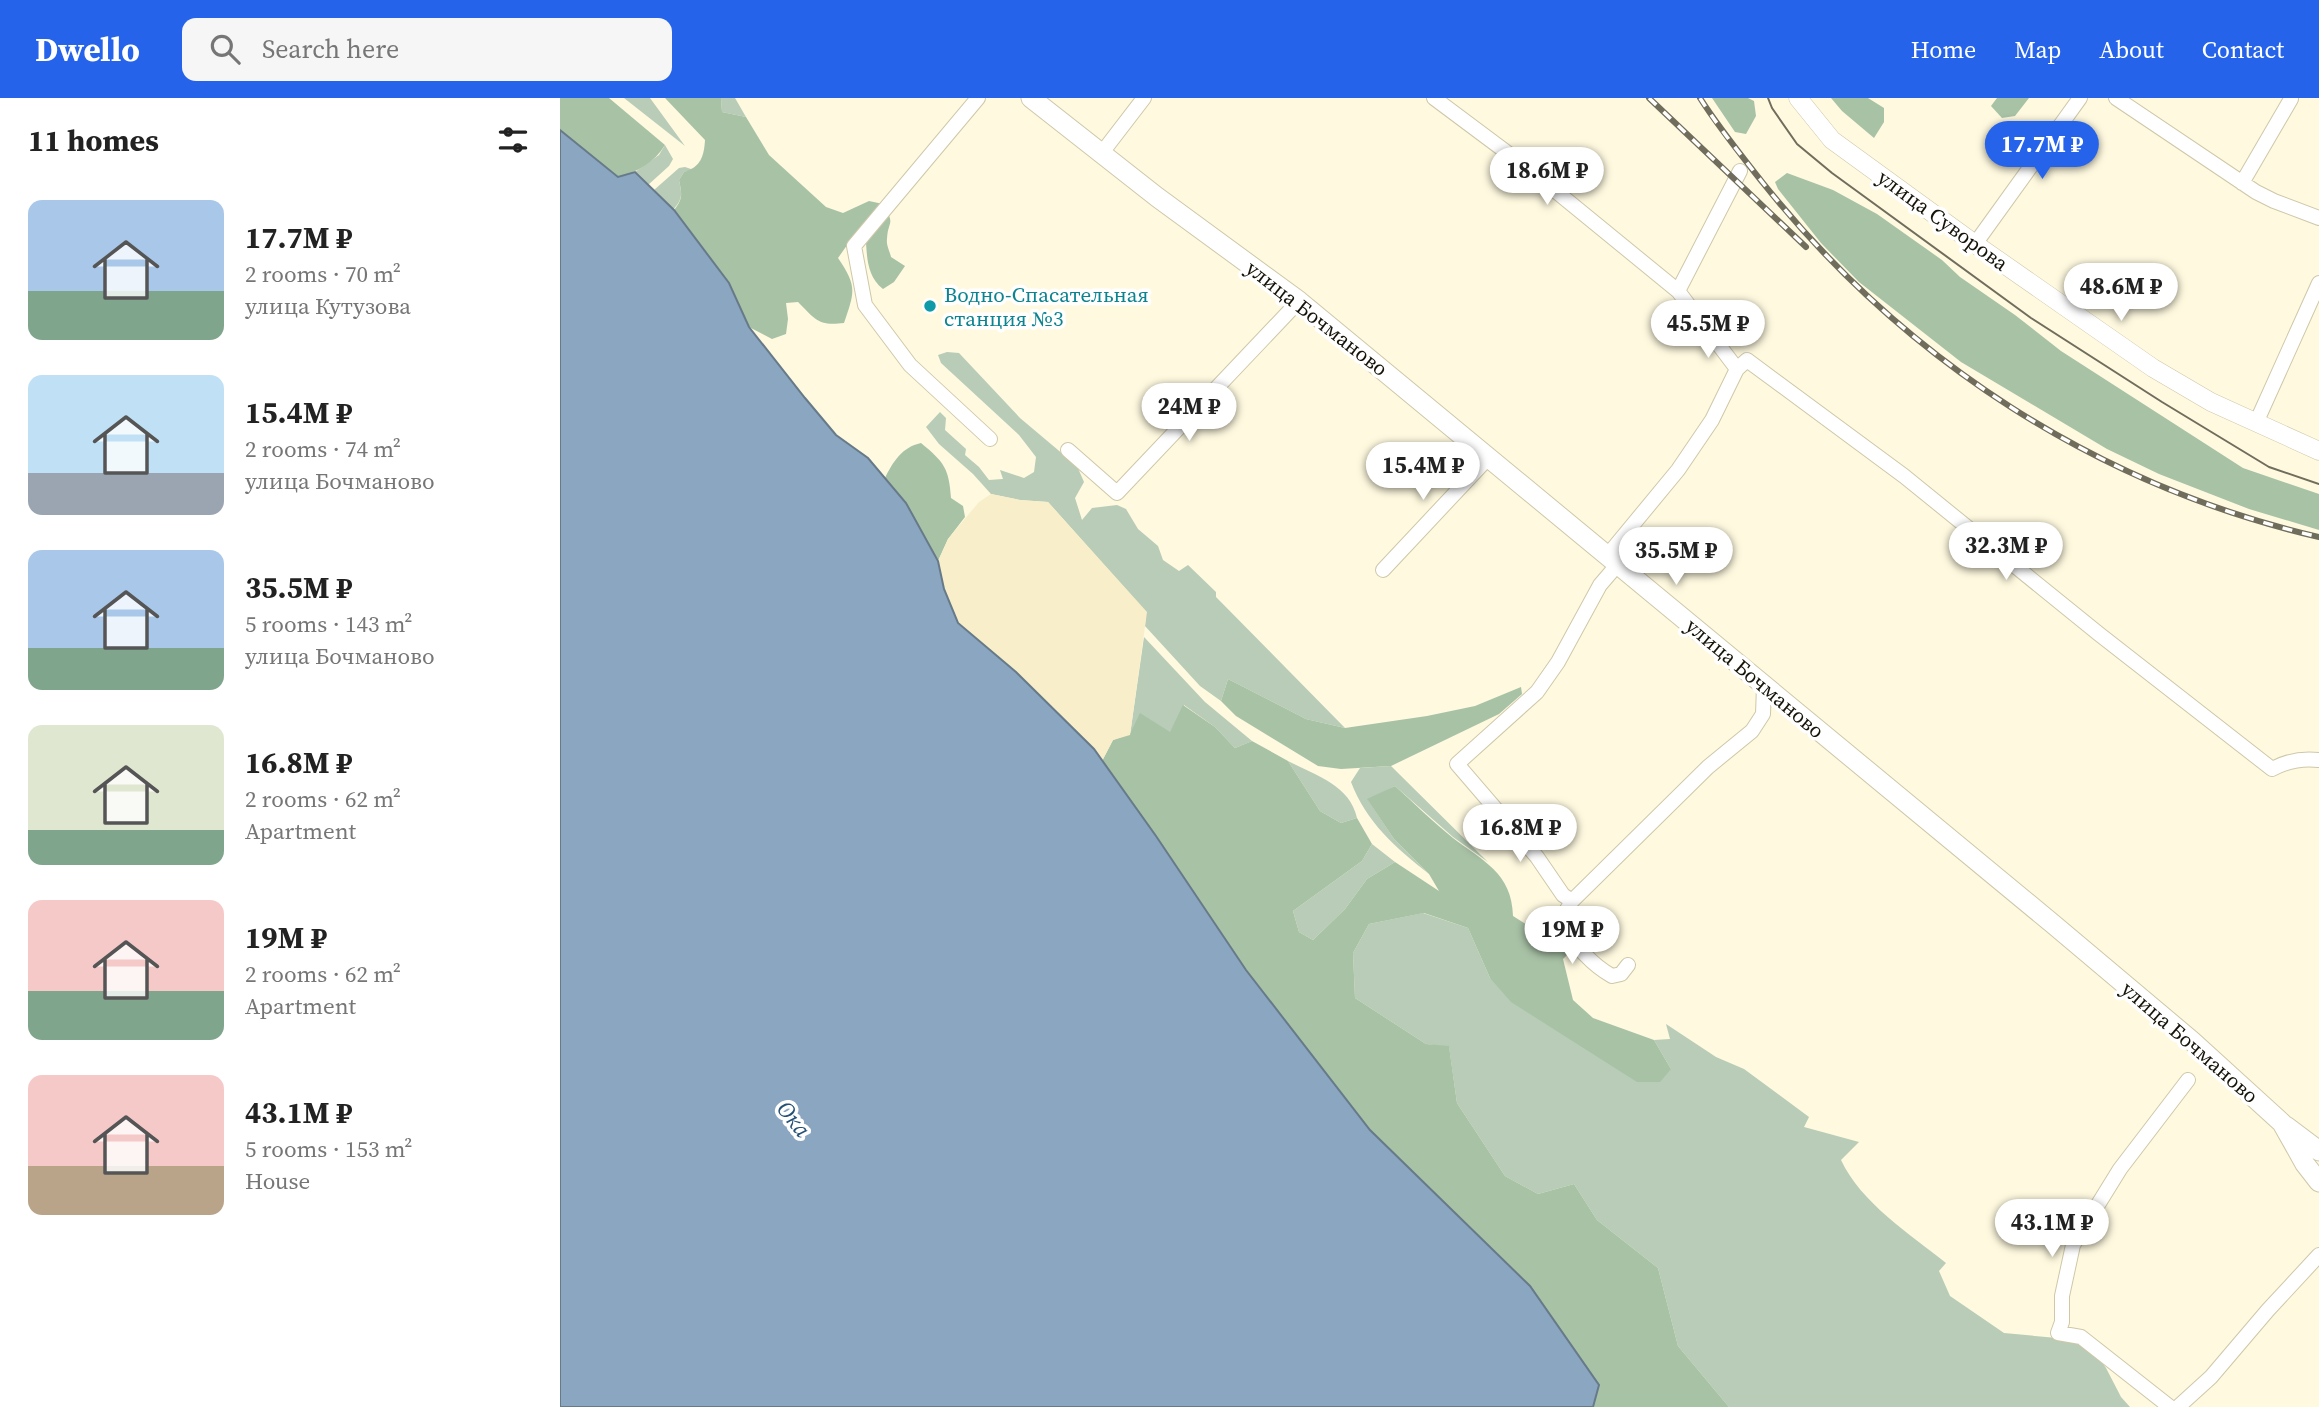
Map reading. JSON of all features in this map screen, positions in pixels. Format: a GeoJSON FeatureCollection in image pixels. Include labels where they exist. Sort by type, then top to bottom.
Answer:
{"type":"FeatureCollection","features":[{"type":"Feature","properties":{"kind":"main road","name":"улица Бочманово"},"geometry":{"type":"LineString","coordinates":[[1031,98],[1101,154],[1298,301],[2053,924],[2192,1041],[2282,1123],[2305,1164],[2319,1182]]}},
{"type":"Feature","properties":{"kind":"main road"},"geometry":{"type":"LineString","coordinates":[[2282,1123],[2319,1151]]}},
{"type":"Feature","properties":{"kind":"street"},"geometry":{"type":"LineString","coordinates":[[978,98],[854,246],[865,305],[910,365],[990,439]]}},
{"type":"Feature","properties":{"kind":"street"},"geometry":{"type":"LineString","coordinates":[[1101,154],[1144,98]]}},
{"type":"Feature","properties":{"kind":"street"},"geometry":{"type":"LineString","coordinates":[[1434,98],[1525,166],[1678,291],[1737,369]]}},
{"type":"Feature","properties":{"kind":"street","name":"улица Суворова"},"geometry":{"type":"LineString","coordinates":[[1798,98],[1832,139],[1975,244],[2153,368],[2211,402],[2319,451]]}},
{"type":"Feature","properties":{"kind":"street"},"geometry":{"type":"LineString","coordinates":[[1975,244],[2080,98]]}},
{"type":"Feature","properties":{"kind":"street"},"geometry":{"type":"LineString","coordinates":[[2116,98],[2242,183],[2274,201],[2319,218]]}},
{"type":"Feature","properties":{"kind":"street"},"geometry":{"type":"LineString","coordinates":[[2242,183],[2291,99]]}},
{"type":"Feature","properties":{"kind":"street"},"geometry":{"type":"LineString","coordinates":[[1678,291],[1740,171]]}},
{"type":"Feature","properties":{"kind":"street"},"geometry":{"type":"LineString","coordinates":[[2256,423],[2319,283]]}},
{"type":"Feature","properties":{"kind":"street"},"geometry":{"type":"LineString","coordinates":[[1068,450],[1117,493],[1298,301]]}},
{"type":"Feature","properties":{"kind":"street"},"geometry":{"type":"LineString","coordinates":[[1572,901],[1557,888],[1537,857],[1457,764],[1537,692],[1558,662],[1613,560],[1712,420],[1737,369],[1747,360],[1904,477],[2272,769],[2284,762],[2319,760]]}},
{"type":"Feature","properties":{"kind":"street"},"geometry":{"type":"LineString","coordinates":[[1382,570],[1488,458]]}},
{"type":"Feature","properties":{"kind":"street"},"geometry":{"type":"LineString","coordinates":[[1628,965],[1621,974],[1612,976],[1600,969],[1573,942],[1560,921],[1572,901],[1708,767],[1752,731],[1763,714],[1764,686]]}},
{"type":"Feature","properties":{"kind":"street"},"geometry":{"type":"LineString","coordinates":[[2170,1407],[2081,1337],[2058,1333],[2062,1322],[2062,1296],[2073,1245],[2120,1169],[2188,1080]]}},
{"type":"Feature","properties":{"kind":"street"},"geometry":{"type":"LineString","coordinates":[[2178,1407],[2211,1377],[2319,1255]]}},
{"type":"Feature","properties":{"kind":"green space"},"geometry":{"type":"Polygon","coordinates":[[[560,98],[609,98],[665,145],[645,166],[619,177],[560,130],[560,98]]]}},
{"type":"Feature","properties":{"kind":"green space"},"geometry":{"type":"Polygon","coordinates":[[[624,98],[650,98],[685,146],[624,98]]]}},
{"type":"Feature","properties":{"kind":"green space"},"geometry":{"type":"Polygon","coordinates":[[[665,98],[721,98],[722,112],[746,117],[769,155],[826,207],[843,213],[869,201],[883,204],[890,219],[887,241],[891,257],[905,266],[894,282],[883,289],[871,274],[866,242],[850,241],[838,258],[848,275],[852,289],[844,323],[828,324],[818,320],[798,302],[786,303],[786,334],[772,339],[749,327],[729,283],[674,210],[681,196],[679,180],[684,172],[700,160],[705,140],[665,98]]]}},
{"type":"Feature","properties":{"kind":"green space"},"geometry":{"type":"Polygon","coordinates":[[[721,98],[735,98],[746,117],[722,112],[721,98]]]}},
{"type":"Feature","properties":{"kind":"green space"},"geometry":{"type":"Polygon","coordinates":[[[1712,98],[1748,98],[1754,101],[1756,116],[1746,134],[1735,132],[1712,98]]]}},
{"type":"Feature","properties":{"kind":"green space"},"geometry":{"type":"Polygon","coordinates":[[[1831,98],[1868,98],[1884,108],[1884,122],[1874,138],[1842,111],[1831,98]]]}},
{"type":"Feature","properties":{"kind":"green space"},"geometry":{"type":"Polygon","coordinates":[[[1997,98],[2029,98],[2015,116],[2002,118],[1991,106],[1997,98]]]}},
{"type":"Feature","properties":{"kind":"green space"},"geometry":{"type":"Polygon","coordinates":[[[665,145],[673,159],[648,185],[635,172],[659,155],[665,145]]]}},
{"type":"Feature","properties":{"kind":"green space"},"geometry":{"type":"Polygon","coordinates":[[[679,168],[694,170],[684,172],[679,180],[681,196],[673,210],[654,190],[679,168]]]}},
{"type":"Feature","properties":{"kind":"green space"},"geometry":{"type":"Polygon","coordinates":[[[1787,173],[1833,190],[1877,214],[2061,351],[2243,468],[2319,494],[2319,530],[2249,509],[2159,474],[2107,449],[1961,362],[1859,282],[1821,243],[1778,189],[1775,182],[1787,173]]]}},
{"type":"Feature","properties":{"kind":"green space"},"geometry":{"type":"Polygon","coordinates":[[[947,352],[959,353],[1020,418],[1077,466],[1084,482],[1075,498],[1082,520],[1092,508],[1117,505],[1126,509],[1138,529],[1158,546],[1163,560],[1179,571],[1188,565],[1345,728],[1306,719],[1228,679],[1221,701],[1200,686],[1145,626],[1146,612],[1048,502],[991,494],[939,444],[926,427],[940,412],[946,418],[945,430],[966,449],[965,455],[989,480],[1003,479],[1000,470],[1024,478],[1034,472],[1036,457],[1019,435],[941,363],[938,355],[947,352]]]}},
{"type":"Feature","properties":{"kind":"green space"},"geometry":{"type":"Polygon","coordinates":[[[921,443],[944,466],[949,479],[951,498],[963,506],[965,517],[948,539],[938,561],[906,503],[885,478],[903,452],[921,443]]]}},
{"type":"Feature","properties":{"kind":"green space"},"geometry":{"type":"Polygon","coordinates":[[[1144,637],[1205,702],[1252,741],[1235,748],[1215,727],[1184,705],[1170,733],[1130,735],[1144,637]]]}},
{"type":"Feature","properties":{"kind":"green space"},"geometry":{"type":"Polygon","coordinates":[[[1228,679],[1306,719],[1345,728],[1475,706],[1521,687],[1522,694],[1499,714],[1391,766],[1341,769],[1318,766],[1236,716],[1221,701],[1228,679]]]}},
{"type":"Feature","properties":{"kind":"green space"},"geometry":{"type":"Polygon","coordinates":[[[1183,705],[1215,727],[1235,748],[1252,741],[1288,761],[1320,811],[1341,823],[1357,818],[1372,844],[1362,861],[1293,911],[1299,932],[1313,940],[1345,909],[1367,879],[1395,862],[1439,891],[1429,874],[1394,839],[1367,799],[1395,786],[1494,870],[1507,889],[1513,916],[1527,925],[1542,925],[1553,929],[1574,948],[1563,959],[1573,1000],[1593,1018],[1654,1040],[1671,1069],[1660,1082],[1637,1082],[1511,1002],[1490,978],[1468,928],[1424,913],[1369,924],[1353,953],[1355,998],[1426,1044],[1449,1046],[1457,1103],[1505,1176],[1538,1194],[1574,1184],[1597,1220],[1658,1268],[1678,1346],[1729,1407],[1593,1407],[1599,1385],[1530,1286],[1370,1130],[1246,970],[1156,836],[1101,763],[1113,740],[1130,734],[1140,713],[1170,732],[1183,705]]]}},
{"type":"Feature","properties":{"kind":"green space"},"geometry":{"type":"Polygon","coordinates":[[[1288,761],[1320,776],[1339,789],[1347,797],[1357,818],[1341,823],[1320,811],[1288,761]]]}},
{"type":"Feature","properties":{"kind":"green space"},"geometry":{"type":"Polygon","coordinates":[[[1391,766],[1488,862],[1453,837],[1395,786],[1368,800],[1394,839],[1429,874],[1394,844],[1365,810],[1351,782],[1360,768],[1391,766]]]}},
{"type":"Feature","properties":{"kind":"green space"},"geometry":{"type":"Polygon","coordinates":[[[1372,844],[1395,862],[1367,879],[1345,909],[1313,940],[1299,932],[1293,911],[1362,861],[1372,844]]]}},
{"type":"Feature","properties":{"kind":"green space"},"geometry":{"type":"Polygon","coordinates":[[[1423,913],[1468,928],[1490,978],[1671,1069],[1654,1040],[1670,1039],[1666,1024],[1716,1057],[1744,1069],[1809,1117],[1804,1127],[1859,1142],[1841,1160],[1850,1176],[1888,1217],[1946,1263],[1939,1271],[1950,1296],[2004,1333],[2068,1339],[2094,1351],[2121,1397],[2130,1407],[1729,1407],[1678,1346],[1658,1268],[1597,1220],[1574,1184],[1538,1194],[1505,1176],[1457,1103],[1449,1047],[1426,1044],[1355,998],[1353,953],[1369,924],[1423,913]]]}},
{"type":"Feature","properties":{"kind":"sand"},"geometry":{"type":"Polygon","coordinates":[[[991,494],[1048,502],[1147,612],[1130,735],[1113,740],[1101,763],[1093,749],[1016,672],[958,623],[944,589],[938,561],[948,539],[979,502],[991,494]]]}},
{"type":"Feature","properties":{"kind":"water","name":"Ока"},"geometry":{"type":"Polygon","coordinates":[[[560,130],[618,177],[635,172],[674,210],[729,283],[749,327],[805,398],[836,435],[868,458],[906,503],[938,561],[944,589],[958,623],[1016,672],[1094,749],[1246,970],[1370,1130],[1530,1286],[1599,1385],[1593,1407],[560,1407],[560,130]]]}},
{"type":"Feature","properties":{"kind":"tram line"},"geometry":{"type":"LineString","coordinates":[[1768,98],[1797,144],[1832,173],[2031,318],[2269,467],[2319,484]]}},
{"type":"Feature","properties":{"kind":"railway"},"geometry":{"type":"LineString","coordinates":[[1649,98],[1806,247]]}},
{"type":"Feature","properties":{"kind":"railway"},"geometry":{"type":"LineString","coordinates":[[1700,98],[1763,183],[1818,247],[1878,306],[1943,359],[2011,407],[2083,449],[2159,485],[2237,514],[2319,537]]}},
{"type":"Feature","properties":{"kind":"place","name":"Водно-Спасательная станция №3"},"geometry":{"type":"Point","coordinates":[930,306]}}]}
